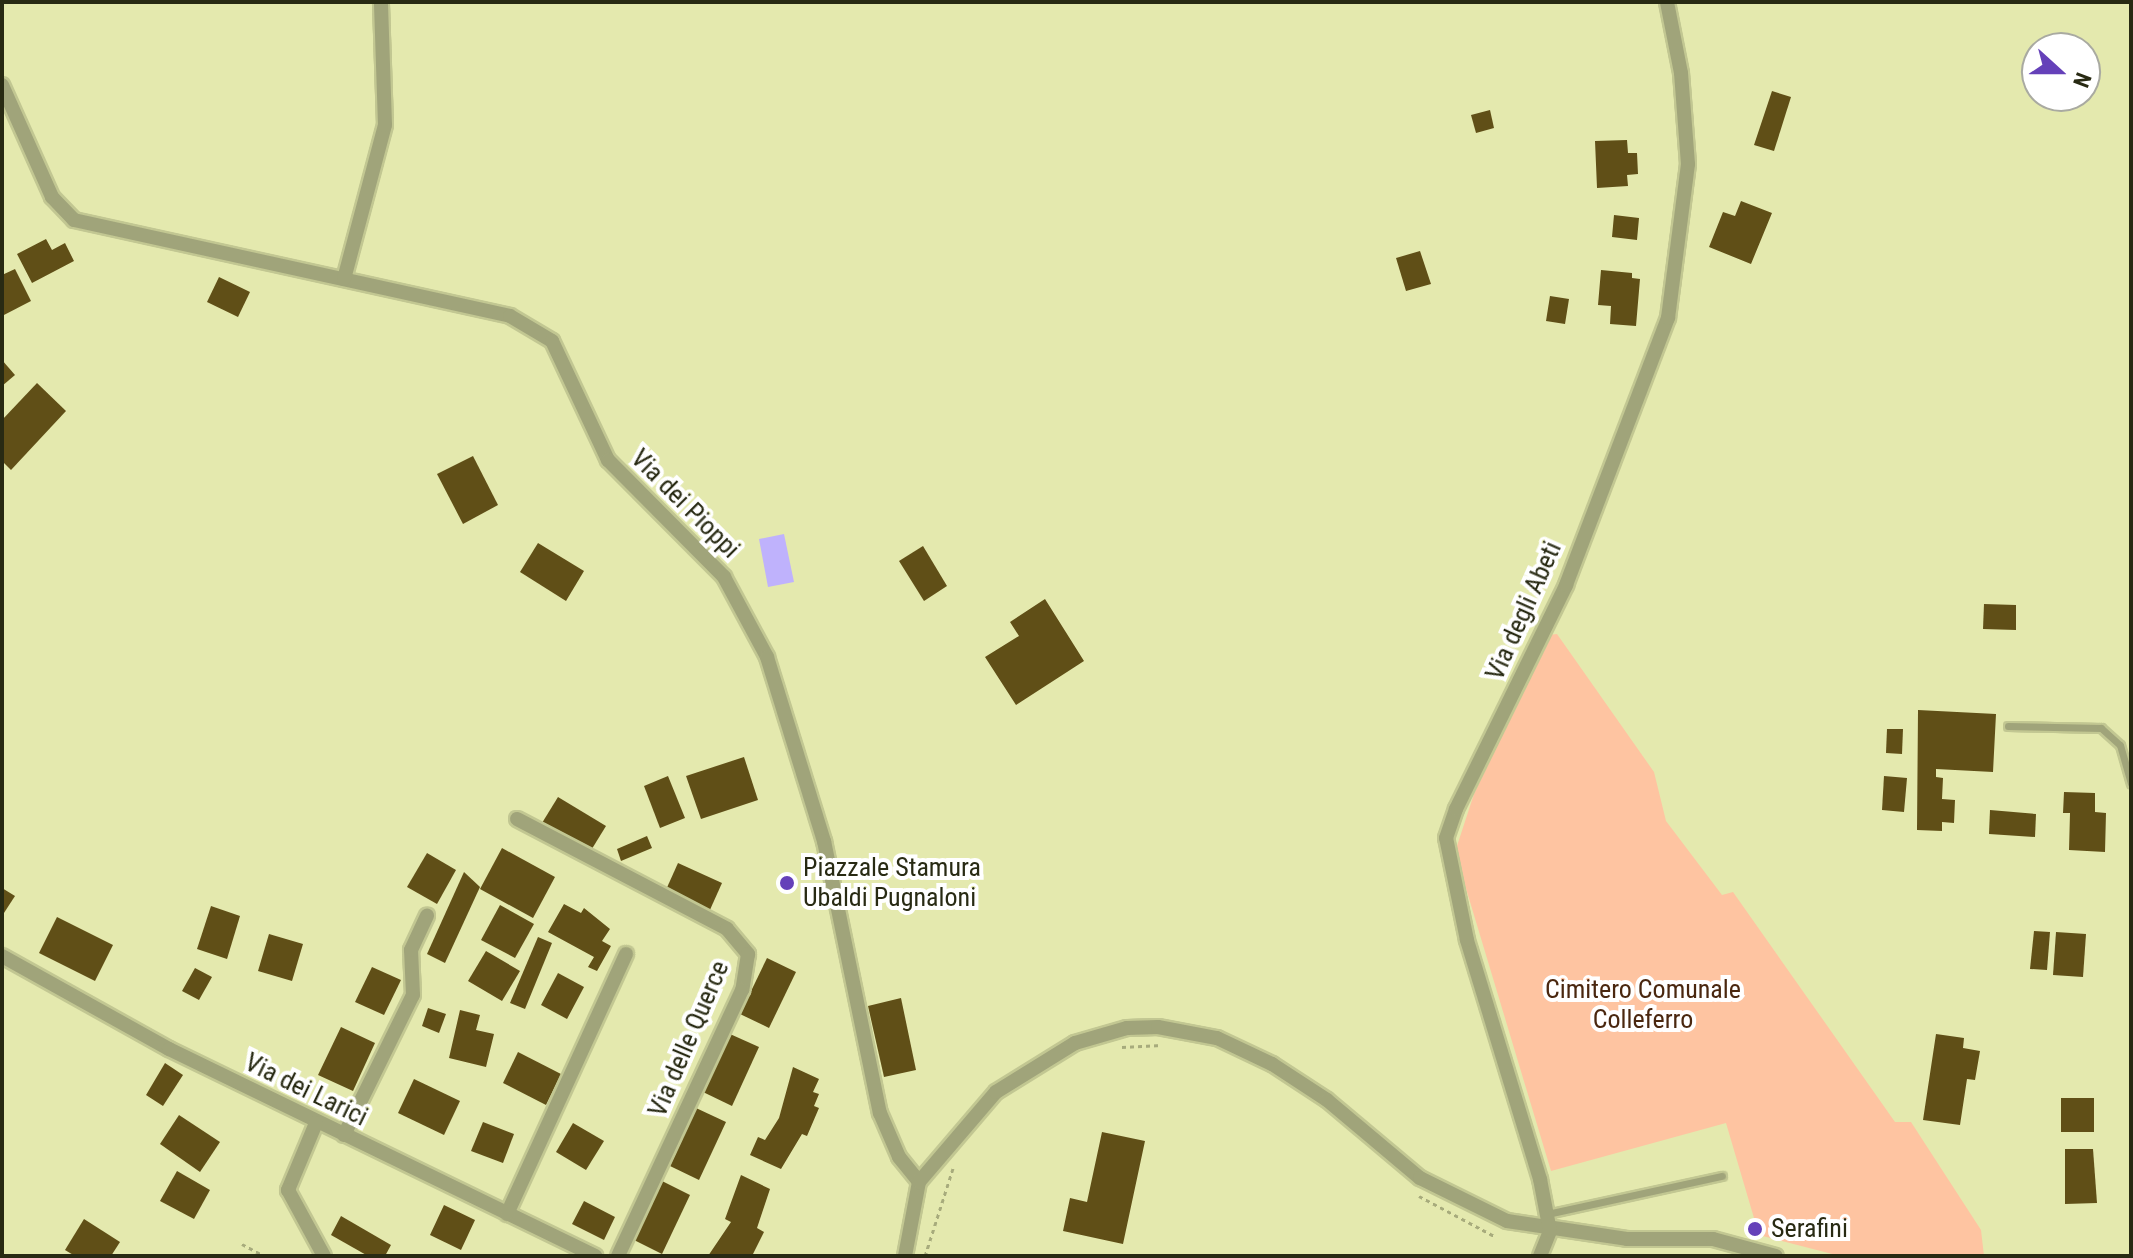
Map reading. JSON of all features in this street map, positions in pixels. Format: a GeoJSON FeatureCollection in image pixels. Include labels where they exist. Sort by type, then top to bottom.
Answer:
{"type":"FeatureCollection","features":[{"type":"Feature","properties":{"kind":"street"},"geometry":{"type":"LineString","coordinates":[[344,279],[385,125],[381,2]]}},
{"type":"Feature","properties":{"kind":"street","name":"Via degli Abeti"},"geometry":{"type":"LineString","coordinates":[[1550,1231],[1467,940],[1446,838],[1566,585],[1668,318],[1688,164],[1681,73],[1667,2]]}},
{"type":"Feature","properties":{"kind":"street"},"geometry":{"type":"LineString","coordinates":[[2,85],[9,114]]}},
{"type":"Feature","properties":{"kind":"street","name":"Via dei Pioppi"},"geometry":{"type":"LineString","coordinates":[[9,114],[56,203],[87,225],[510,316],[543,332],[562,359],[608,460],[732,589],[767,657],[810,784],[880,1113],[899,1157],[919,1182]]}},
{"type":"Feature","properties":{"kind":"street","name":"Via delle Querce"},"geometry":{"type":"LineString","coordinates":[[517,819],[727,929],[748,954],[742,990],[618,1256]]}},
{"type":"Feature","properties":{"kind":"street"},"geometry":{"type":"LineString","coordinates":[[344,1135],[411,1000],[416,979],[411,950],[427,915]]}},
{"type":"Feature","properties":{"kind":"street"},"geometry":{"type":"LineString","coordinates":[[507,1214],[626,954]]}},
{"type":"Feature","properties":{"kind":"street","name":"Via dei Larici"},"geometry":{"type":"LineString","coordinates":[[2,956],[169,1049],[595,1256]]}},
{"type":"Feature","properties":{"kind":"street"},"geometry":{"type":"LineString","coordinates":[[905,1256],[919,1182],[984,1103],[1030,1067],[1091,1037],[1158,1027],[1203,1034],[1251,1053],[1314,1091],[1435,1187],[1507,1221],[1550,1231],[1627,1239],[1713,1239],[1776,1256]]}},
{"type":"Feature","properties":{"kind":"street"},"geometry":{"type":"LineString","coordinates":[[316,1123],[288,1190],[324,1256]]}},
{"type":"Feature","properties":{"kind":"street"},"geometry":{"type":"LineString","coordinates":[[1540,1256],[1550,1231]]}},
{"type":"Feature","properties":{"kind":"lane"},"geometry":{"type":"LineString","coordinates":[[2008,726],[2101,728],[2120,745],[2131,783]]}},
{"type":"Feature","properties":{"kind":"lane"},"geometry":{"type":"LineString","coordinates":[[1547,1214],[1722,1176]]}},
{"type":"Feature","properties":{"kind":"path"},"geometry":{"type":"LineString","coordinates":[[1115,1048],[1171,1046]]}},
{"type":"Feature","properties":{"kind":"path"},"geometry":{"type":"LineString","coordinates":[[925,1256],[959,1158]]}},
{"type":"Feature","properties":{"kind":"path"},"geometry":{"type":"LineString","coordinates":[[1411,1191],[1496,1237]]}},
{"type":"Feature","properties":{"kind":"path"},"geometry":{"type":"LineString","coordinates":[[242,1244],[265,1256]]}},
{"type":"Feature","properties":{"kind":"green space","name":"Cimitero Comunale Colleferro"},"geometry":{"type":"Polygon","coordinates":[[[1557,634],[1654,772],[1666,821],[1722,895],[1733,892],[1895,1122],[1911,1122],[1981,1230],[1984,1256],[1840,1256],[1759,1235],[1726,1123],[1551,1171],[1455,852],[1474,794],[1548,635],[1557,634]]]}},
{"type":"Feature","properties":{"kind":"shaded area"},"geometry":{"type":"Polygon","coordinates":[[[784,534],[794,582],[768,587],[759,539],[784,534]]]}},
{"type":"Feature","properties":{"kind":"building"},"geometry":{"type":"Polygon","coordinates":[[[1772,91],[1791,97],[1774,151],[1754,145],[1772,91]]]}},
{"type":"Feature","properties":{"kind":"building"},"geometry":{"type":"Polygon","coordinates":[[[1490,110],[1494,128],[1476,133],[1471,115],[1490,110]]]}},
{"type":"Feature","properties":{"kind":"building"},"geometry":{"type":"Polygon","coordinates":[[[1627,140],[1628,153],[1637,153],[1638,174],[1627,175],[1628,186],[1597,188],[1595,141],[1627,140]]]}},
{"type":"Feature","properties":{"kind":"building"},"geometry":{"type":"Polygon","coordinates":[[[1741,201],[1772,213],[1751,264],[1709,247],[1723,212],[1735,216],[1741,201]]]}},
{"type":"Feature","properties":{"kind":"building"},"geometry":{"type":"Polygon","coordinates":[[[1614,215],[1639,218],[1637,240],[1612,237],[1614,215]]]}},
{"type":"Feature","properties":{"kind":"building"},"geometry":{"type":"Polygon","coordinates":[[[46,239],[52,250],[65,243],[74,261],[32,283],[17,254],[46,239]]]}},
{"type":"Feature","properties":{"kind":"building"},"geometry":{"type":"Polygon","coordinates":[[[1420,251],[1431,284],[1406,291],[1396,258],[1420,251]]]}},
{"type":"Feature","properties":{"kind":"building"},"geometry":{"type":"Polygon","coordinates":[[[15,269],[31,301],[2,316],[2,275],[15,269]]]}},
{"type":"Feature","properties":{"kind":"building"},"geometry":{"type":"Polygon","coordinates":[[[1601,270],[1632,273],[1632,278],[1640,279],[1636,326],[1610,324],[1611,306],[1598,305],[1601,270]]]}},
{"type":"Feature","properties":{"kind":"building"},"geometry":{"type":"Polygon","coordinates":[[[219,277],[250,292],[238,317],[207,302],[219,277]]]}},
{"type":"Feature","properties":{"kind":"building"},"geometry":{"type":"Polygon","coordinates":[[[1550,296],[1569,299],[1565,324],[1546,321],[1550,296]]]}},
{"type":"Feature","properties":{"kind":"building"},"geometry":{"type":"Polygon","coordinates":[[[2,360],[15,375],[2,386],[2,360]]]}},
{"type":"Feature","properties":{"kind":"building"},"geometry":{"type":"Polygon","coordinates":[[[37,383],[66,411],[11,470],[2,461],[2,420],[37,383]]]}},
{"type":"Feature","properties":{"kind":"building"},"geometry":{"type":"Polygon","coordinates":[[[473,456],[498,505],[463,524],[437,474],[473,456]]]}},
{"type":"Feature","properties":{"kind":"building"},"geometry":{"type":"Polygon","coordinates":[[[538,543],[584,571],[566,601],[520,572],[538,543]]]}},
{"type":"Feature","properties":{"kind":"building"},"geometry":{"type":"Polygon","coordinates":[[[923,546],[947,586],[924,601],[899,561],[923,546]]]}},
{"type":"Feature","properties":{"kind":"building"},"geometry":{"type":"Polygon","coordinates":[[[1045,599],[1084,661],[1016,705],[985,657],[1019,636],[1010,622],[1045,599]]]}},
{"type":"Feature","properties":{"kind":"building"},"geometry":{"type":"Polygon","coordinates":[[[1984,604],[2016,605],[2016,630],[1983,629],[1984,604]]]}},
{"type":"Feature","properties":{"kind":"building"},"geometry":{"type":"Polygon","coordinates":[[[1918,710],[1996,714],[1993,772],[1936,769],[1936,777],[1943,778],[1942,799],[1955,800],[1954,823],[1942,822],[1942,831],[1917,830],[1918,710]]]}},
{"type":"Feature","properties":{"kind":"building"},"geometry":{"type":"Polygon","coordinates":[[[1887,729],[1903,729],[1902,754],[1886,753],[1887,729]]]}},
{"type":"Feature","properties":{"kind":"building"},"geometry":{"type":"Polygon","coordinates":[[[744,757],[758,800],[701,819],[686,776],[744,757]]]}},
{"type":"Feature","properties":{"kind":"building"},"geometry":{"type":"Polygon","coordinates":[[[668,776],[685,818],[660,828],[644,786],[668,776]]]}},
{"type":"Feature","properties":{"kind":"building"},"geometry":{"type":"Polygon","coordinates":[[[1884,776],[1907,778],[1904,812],[1882,810],[1884,776]]]}},
{"type":"Feature","properties":{"kind":"building"},"geometry":{"type":"Polygon","coordinates":[[[2064,792],[2095,793],[2095,812],[2106,813],[2105,852],[2069,850],[2070,813],[2063,813],[2064,792]]]}},
{"type":"Feature","properties":{"kind":"building"},"geometry":{"type":"Polygon","coordinates":[[[558,797],[606,826],[590,852],[542,823],[558,797]]]}},
{"type":"Feature","properties":{"kind":"building"},"geometry":{"type":"Polygon","coordinates":[[[1990,810],[2036,814],[2035,837],[1989,834],[1990,810]]]}},
{"type":"Feature","properties":{"kind":"building"},"geometry":{"type":"Polygon","coordinates":[[[647,836],[652,848],[621,861],[617,849],[647,836]]]}},
{"type":"Feature","properties":{"kind":"building"},"geometry":{"type":"Polygon","coordinates":[[[502,848],[555,877],[533,918],[480,889],[502,848]]]}},
{"type":"Feature","properties":{"kind":"building"},"geometry":{"type":"Polygon","coordinates":[[[427,853],[456,870],[437,904],[407,887],[427,853]]]}},
{"type":"Feature","properties":{"kind":"building"},"geometry":{"type":"Polygon","coordinates":[[[678,863],[722,883],[709,912],[665,892],[678,863]]]}},
{"type":"Feature","properties":{"kind":"building"},"geometry":{"type":"Polygon","coordinates":[[[464,872],[480,887],[445,963],[427,954],[464,872]]]}},
{"type":"Feature","properties":{"kind":"building"},"geometry":{"type":"Polygon","coordinates":[[[2,888],[15,896],[2,916],[2,888]]]}},
{"type":"Feature","properties":{"kind":"building"},"geometry":{"type":"Polygon","coordinates":[[[564,904],[581,913],[584,908],[610,929],[602,941],[611,946],[597,971],[588,967],[594,957],[548,932],[564,904]]]}},
{"type":"Feature","properties":{"kind":"building"},"geometry":{"type":"Polygon","coordinates":[[[500,905],[534,924],[515,958],[481,940],[500,905]]]}},
{"type":"Feature","properties":{"kind":"building"},"geometry":{"type":"Polygon","coordinates":[[[211,906],[240,916],[227,959],[197,949],[211,906]]]}},
{"type":"Feature","properties":{"kind":"building"},"geometry":{"type":"Polygon","coordinates":[[[57,917],[113,945],[95,981],[39,953],[57,917]]]}},
{"type":"Feature","properties":{"kind":"building"},"geometry":{"type":"Polygon","coordinates":[[[2034,931],[2050,932],[2047,970],[2030,969],[2034,931]]]}},
{"type":"Feature","properties":{"kind":"building"},"geometry":{"type":"Polygon","coordinates":[[[2056,932],[2086,934],[2083,977],[2053,975],[2056,932]]]}},
{"type":"Feature","properties":{"kind":"building"},"geometry":{"type":"Polygon","coordinates":[[[269,934],[303,944],[292,981],[258,971],[269,934]]]}},
{"type":"Feature","properties":{"kind":"building"},"geometry":{"type":"Polygon","coordinates":[[[538,937],[552,943],[525,1009],[510,1003],[538,937]]]}},
{"type":"Feature","properties":{"kind":"building"},"geometry":{"type":"Polygon","coordinates":[[[486,951],[520,971],[502,1001],[468,981],[486,951]]]}},
{"type":"Feature","properties":{"kind":"building"},"geometry":{"type":"Polygon","coordinates":[[[767,958],[796,972],[769,1028],[740,1014],[767,958]]]}},
{"type":"Feature","properties":{"kind":"building"},"geometry":{"type":"Polygon","coordinates":[[[372,967],[401,980],[384,1015],[355,1002],[372,967]]]}},
{"type":"Feature","properties":{"kind":"building"},"geometry":{"type":"Polygon","coordinates":[[[195,968],[212,977],[199,1000],[182,991],[195,968]]]}},
{"type":"Feature","properties":{"kind":"building"},"geometry":{"type":"Polygon","coordinates":[[[558,973],[584,987],[567,1019],[541,1005],[558,973]]]}},
{"type":"Feature","properties":{"kind":"building"},"geometry":{"type":"Polygon","coordinates":[[[901,998],[916,1070],[884,1077],[868,1006],[901,998]]]}},
{"type":"Feature","properties":{"kind":"building"},"geometry":{"type":"Polygon","coordinates":[[[428,1008],[446,1014],[439,1033],[422,1026],[428,1008]]]}},
{"type":"Feature","properties":{"kind":"building"},"geometry":{"type":"Polygon","coordinates":[[[460,1010],[480,1015],[476,1030],[494,1034],[486,1067],[449,1058],[460,1010]]]}},
{"type":"Feature","properties":{"kind":"building"},"geometry":{"type":"Polygon","coordinates":[[[341,1027],[375,1043],[353,1091],[318,1075],[341,1027]]]}},
{"type":"Feature","properties":{"kind":"building"},"geometry":{"type":"Polygon","coordinates":[[[730,1034],[759,1047],[732,1106],[703,1092],[730,1034]]]}},
{"type":"Feature","properties":{"kind":"building"},"geometry":{"type":"Polygon","coordinates":[[[1936,1034],[1964,1038],[1963,1048],[1980,1051],[1975,1080],[1967,1079],[1960,1125],[1923,1120],[1936,1034]]]}},
{"type":"Feature","properties":{"kind":"building"},"geometry":{"type":"Polygon","coordinates":[[[518,1052],[561,1074],[546,1105],[503,1083],[518,1052]]]}},
{"type":"Feature","properties":{"kind":"building"},"geometry":{"type":"Polygon","coordinates":[[[165,1063],[183,1075],[163,1106],[146,1095],[165,1063]]]}},
{"type":"Feature","properties":{"kind":"building"},"geometry":{"type":"Polygon","coordinates":[[[793,1067],[819,1079],[813,1092],[819,1094],[814,1106],[819,1108],[807,1136],[802,1134],[781,1169],[750,1155],[758,1137],[765,1140],[779,1118],[793,1067]]]}},
{"type":"Feature","properties":{"kind":"building"},"geometry":{"type":"Polygon","coordinates":[[[414,1079],[460,1101],[444,1135],[398,1113],[414,1079]]]}},
{"type":"Feature","properties":{"kind":"building"},"geometry":{"type":"Polygon","coordinates":[[[2061,1098],[2094,1098],[2094,1132],[2061,1132],[2061,1098]]]}},
{"type":"Feature","properties":{"kind":"building"},"geometry":{"type":"Polygon","coordinates":[[[696,1108],[726,1122],[699,1180],[670,1166],[696,1108]]]}},
{"type":"Feature","properties":{"kind":"building"},"geometry":{"type":"Polygon","coordinates":[[[179,1115],[220,1142],[200,1172],[160,1144],[179,1115]]]}},
{"type":"Feature","properties":{"kind":"building"},"geometry":{"type":"Polygon","coordinates":[[[483,1122],[514,1134],[503,1163],[471,1151],[483,1122]]]}},
{"type":"Feature","properties":{"kind":"building"},"geometry":{"type":"Polygon","coordinates":[[[573,1123],[604,1141],[586,1170],[556,1152],[573,1123]]]}},
{"type":"Feature","properties":{"kind":"building"},"geometry":{"type":"Polygon","coordinates":[[[1102,1132],[1145,1141],[1123,1244],[1063,1231],[1070,1198],[1087,1202],[1102,1132]]]}},
{"type":"Feature","properties":{"kind":"building"},"geometry":{"type":"Polygon","coordinates":[[[2065,1149],[2093,1149],[2097,1203],[2065,1204],[2065,1149]]]}},
{"type":"Feature","properties":{"kind":"building"},"geometry":{"type":"Polygon","coordinates":[[[177,1171],[210,1190],[194,1219],[160,1201],[177,1171]]]}},
{"type":"Feature","properties":{"kind":"building"},"geometry":{"type":"Polygon","coordinates":[[[741,1175],[770,1189],[757,1228],[764,1232],[752,1256],[708,1256],[731,1222],[725,1219],[741,1175]]]}},
{"type":"Feature","properties":{"kind":"building"},"geometry":{"type":"Polygon","coordinates":[[[662,1181],[690,1195],[662,1254],[634,1240],[662,1181]]]}},
{"type":"Feature","properties":{"kind":"building"},"geometry":{"type":"Polygon","coordinates":[[[584,1201],[615,1217],[604,1240],[572,1224],[584,1201]]]}},
{"type":"Feature","properties":{"kind":"building"},"geometry":{"type":"Polygon","coordinates":[[[444,1205],[475,1220],[461,1250],[430,1235],[444,1205]]]}},
{"type":"Feature","properties":{"kind":"building"},"geometry":{"type":"Polygon","coordinates":[[[341,1216],[391,1245],[385,1256],[368,1256],[331,1235],[341,1216]]]}},
{"type":"Feature","properties":{"kind":"building"},"geometry":{"type":"Polygon","coordinates":[[[84,1219],[120,1242],[111,1256],[75,1256],[65,1250],[84,1219]]]}},
{"type":"Feature","properties":{"kind":"place","name":"Piazzale Stamura Ubaldi Pugnaloni"},"geometry":{"type":"Point","coordinates":[787,883]}},
{"type":"Feature","properties":{"kind":"place","name":"Serafini"},"geometry":{"type":"Point","coordinates":[1755,1229]}}]}
